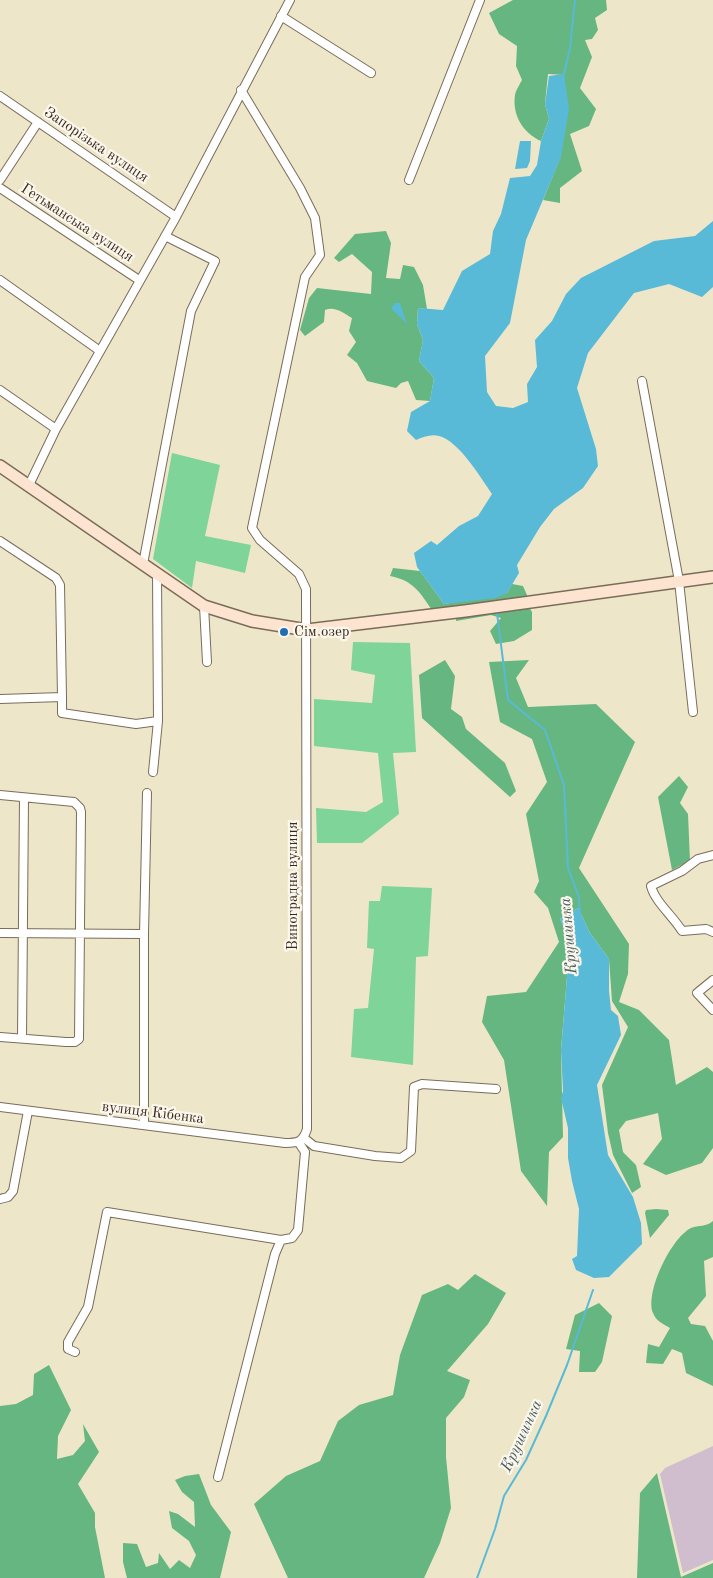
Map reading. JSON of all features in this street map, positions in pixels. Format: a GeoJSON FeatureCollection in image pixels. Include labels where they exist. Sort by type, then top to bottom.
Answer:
{"type":"FeatureCollection","features":[{"type":"Feature","properties":{"kind":"street"},"geometry":{"type":"LineString","coordinates":[[28,485],[56,429],[139,280],[166,236],[241,90],[290,0]]}},
{"type":"Feature","properties":{"kind":"street"},"geometry":{"type":"LineString","coordinates":[[408,180],[480,0]]}},
{"type":"Feature","properties":{"kind":"street"},"geometry":{"type":"LineString","coordinates":[[281,16],[371,73]]}},
{"type":"Feature","properties":{"kind":"street","name":"Виноградна вулиця"},"geometry":{"type":"LineString","coordinates":[[241,90],[300,188],[315,218],[320,255],[305,277],[252,528],[260,540],[299,574],[306,589],[307,1129],[302,1140],[305,1152],[298,1230],[292,1238],[281,1240]]}},
{"type":"Feature","properties":{"kind":"street","name":"Запорізька вулиця"},"geometry":{"type":"LineString","coordinates":[[0,96],[176,217]]}},
{"type":"Feature","properties":{"kind":"street"},"geometry":{"type":"LineString","coordinates":[[0,180],[38,122]]}},
{"type":"Feature","properties":{"kind":"street","name":"Гетьманська вулиця"},"geometry":{"type":"LineString","coordinates":[[0,188],[139,280]]}},
{"type":"Feature","properties":{"kind":"street"},"geometry":{"type":"LineString","coordinates":[[144,564],[191,311],[215,261],[166,236]]}},
{"type":"Feature","properties":{"kind":"street"},"geometry":{"type":"LineString","coordinates":[[0,280],[100,351]]}},
{"type":"Feature","properties":{"kind":"street"},"geometry":{"type":"LineString","coordinates":[[642,382],[679,582],[693,712]]}},
{"type":"Feature","properties":{"kind":"street"},"geometry":{"type":"LineString","coordinates":[[0,390],[56,429]]}},
{"type":"Feature","properties":{"kind":"street"},"geometry":{"type":"LineString","coordinates":[[0,466],[204,606],[252,621],[307,630],[474,610],[713,577]]}},
{"type":"Feature","properties":{"kind":"street"},"geometry":{"type":"LineString","coordinates":[[0,541],[56,578],[60,585],[62,713],[136,724],[158,721]]}},
{"type":"Feature","properties":{"kind":"street"},"geometry":{"type":"LineString","coordinates":[[153,772],[158,721],[156,572]]}},
{"type":"Feature","properties":{"kind":"street"},"geometry":{"type":"LineString","coordinates":[[204,606],[207,662]]}},
{"type":"Feature","properties":{"kind":"street"},"geometry":{"type":"LineString","coordinates":[[0,698],[62,697]]}},
{"type":"Feature","properties":{"kind":"street"},"geometry":{"type":"LineString","coordinates":[[144,1125],[144,934],[147,793]]}},
{"type":"Feature","properties":{"kind":"street"},"geometry":{"type":"LineString","coordinates":[[0,795],[74,802],[80,808],[79,1039],[75,1042],[66,1042],[0,1037]]}},
{"type":"Feature","properties":{"kind":"street"},"geometry":{"type":"LineString","coordinates":[[22,1038],[24,798]]}},
{"type":"Feature","properties":{"kind":"street"},"geometry":{"type":"LineString","coordinates":[[713,855],[698,860],[682,871],[651,886],[653,896],[672,915],[682,931],[706,929],[713,932]]}},
{"type":"Feature","properties":{"kind":"street"},"geometry":{"type":"LineString","coordinates":[[0,933],[144,934]]}},
{"type":"Feature","properties":{"kind":"street"},"geometry":{"type":"LineString","coordinates":[[713,980],[696,993],[713,1010]]}},
{"type":"Feature","properties":{"kind":"street"},"geometry":{"type":"LineString","coordinates":[[302,1140],[314,1146],[375,1156],[401,1158],[411,1150],[414,1087],[422,1084],[496,1089]]}},
{"type":"Feature","properties":{"kind":"street","name":"вулиця Кібенка"},"geometry":{"type":"LineString","coordinates":[[0,1107],[285,1143],[302,1140]]}},
{"type":"Feature","properties":{"kind":"street"},"geometry":{"type":"LineString","coordinates":[[0,1199],[8,1197],[13,1191],[28,1111]]}},
{"type":"Feature","properties":{"kind":"street"},"geometry":{"type":"LineString","coordinates":[[75,1352],[68,1349],[68,1342],[88,1306],[107,1212],[281,1240],[275,1254],[247,1357],[218,1477]]}},
{"type":"Feature","properties":{"kind":"shaded area"},"geometry":{"type":"Polygon","coordinates":[[[713,1446],[713,1560],[683,1573],[660,1474],[665,1468],[713,1446]]]}},
{"type":"Feature","properties":{"kind":"green space"},"geometry":{"type":"Polygon","coordinates":[[[513,0],[606,0],[607,10],[595,18],[598,30],[592,39],[585,40],[592,57],[580,88],[596,109],[589,126],[570,134],[582,171],[560,188],[560,203],[543,200],[561,156],[564,75],[548,74],[545,104],[549,119],[541,141],[524,128],[515,110],[515,95],[522,80],[516,66],[517,46],[499,34],[489,13],[513,0]]]}},
{"type":"Feature","properties":{"kind":"green space"},"geometry":{"type":"Polygon","coordinates":[[[386,231],[391,243],[386,278],[400,279],[403,265],[414,267],[423,285],[427,309],[418,308],[417,324],[423,340],[419,361],[434,378],[430,401],[416,400],[408,381],[401,383],[396,388],[367,381],[357,363],[347,355],[356,342],[349,331],[352,318],[342,312],[336,309],[325,310],[324,322],[305,336],[300,330],[309,298],[317,288],[371,294],[372,272],[352,254],[339,262],[334,258],[355,234],[386,231]]]}},
{"type":"Feature","properties":{"kind":"green space"},"geometry":{"type":"Polygon","coordinates":[[[172,453],[220,465],[205,536],[251,545],[245,573],[196,561],[192,588],[153,559],[172,453]]]}},
{"type":"Feature","properties":{"kind":"green space"},"geometry":{"type":"Polygon","coordinates":[[[393,568],[420,571],[444,604],[507,593],[512,584],[523,586],[527,595],[525,598],[434,613],[416,589],[405,581],[390,576],[393,568]]]}},
{"type":"Feature","properties":{"kind":"green space"},"geometry":{"type":"Polygon","coordinates":[[[528,605],[532,612],[532,630],[514,641],[496,644],[490,631],[501,618],[491,615],[456,621],[456,616],[528,605]]]}},
{"type":"Feature","properties":{"kind":"green space"},"geometry":{"type":"Polygon","coordinates":[[[353,642],[410,643],[416,752],[393,753],[399,814],[362,843],[317,843],[316,808],[366,812],[383,802],[378,753],[314,746],[314,699],[372,703],[375,675],[351,670],[353,642]]]}},
{"type":"Feature","properties":{"kind":"green space"},"geometry":{"type":"Polygon","coordinates":[[[445,660],[455,676],[451,709],[462,717],[466,729],[505,763],[516,791],[510,797],[422,718],[419,675],[445,660]]]}},
{"type":"Feature","properties":{"kind":"green space"},"geometry":{"type":"Polygon","coordinates":[[[529,660],[516,678],[528,707],[596,704],[635,742],[579,868],[629,944],[628,974],[619,1002],[639,1010],[669,1040],[676,1085],[707,1067],[713,1072],[713,1148],[702,1163],[666,1175],[643,1164],[662,1139],[658,1113],[626,1121],[619,1130],[623,1152],[636,1165],[641,1187],[632,1193],[613,1155],[608,1133],[602,1085],[628,1027],[612,1001],[609,959],[590,933],[578,908],[560,919],[569,939],[561,1050],[563,1137],[549,1152],[547,1206],[521,1171],[504,1060],[482,1022],[487,996],[526,992],[559,942],[548,908],[534,892],[539,881],[526,814],[547,782],[532,739],[500,722],[489,662],[529,660]]]}},
{"type":"Feature","properties":{"kind":"green space"},"geometry":{"type":"Polygon","coordinates":[[[679,776],[688,787],[680,803],[688,814],[690,861],[672,870],[658,797],[679,776]]]}},
{"type":"Feature","properties":{"kind":"green space"},"geometry":{"type":"Polygon","coordinates":[[[382,886],[432,888],[428,956],[416,957],[413,1065],[351,1057],[354,1009],[368,1008],[374,949],[367,948],[369,901],[380,901],[382,886]]]}},
{"type":"Feature","properties":{"kind":"green space"},"geometry":{"type":"Polygon","coordinates":[[[646,1210],[668,1210],[669,1215],[650,1238],[645,1213],[646,1210]]]}},
{"type":"Feature","properties":{"kind":"green space"},"geometry":{"type":"Polygon","coordinates":[[[713,1221],[713,1257],[704,1261],[706,1296],[688,1318],[691,1324],[705,1326],[713,1341],[713,1386],[686,1373],[682,1353],[672,1349],[663,1364],[646,1363],[648,1344],[659,1347],[670,1328],[660,1322],[653,1313],[653,1292],[662,1266],[668,1254],[683,1234],[691,1228],[713,1221]]]}},
{"type":"Feature","properties":{"kind":"green space"},"geometry":{"type":"Polygon","coordinates":[[[475,1274],[506,1293],[488,1324],[447,1371],[470,1380],[464,1397],[446,1418],[446,1457],[451,1508],[440,1543],[424,1578],[288,1578],[254,1504],[286,1476],[320,1461],[338,1421],[359,1405],[393,1395],[400,1355],[422,1295],[448,1284],[458,1290],[475,1274]]]}},
{"type":"Feature","properties":{"kind":"green space"},"geometry":{"type":"Polygon","coordinates":[[[599,1303],[612,1316],[602,1362],[595,1372],[579,1372],[580,1351],[566,1349],[575,1315],[599,1303]]]}},
{"type":"Feature","properties":{"kind":"green space"},"geometry":{"type":"Polygon","coordinates":[[[49,1365],[71,1410],[58,1436],[57,1459],[73,1455],[85,1441],[83,1424],[99,1452],[78,1484],[95,1513],[95,1527],[105,1578],[0,1578],[0,1406],[16,1404],[33,1395],[34,1374],[49,1365]]]}},
{"type":"Feature","properties":{"kind":"green space"},"geometry":{"type":"Polygon","coordinates":[[[657,1473],[681,1577],[713,1563],[713,1578],[637,1578],[640,1493],[657,1473]]]}},
{"type":"Feature","properties":{"kind":"green space"},"geometry":{"type":"Polygon","coordinates":[[[199,1474],[211,1505],[231,1532],[220,1578],[127,1578],[123,1562],[123,1543],[137,1544],[146,1567],[158,1563],[159,1553],[170,1569],[179,1560],[190,1568],[196,1555],[189,1541],[172,1528],[169,1511],[178,1514],[195,1527],[194,1502],[182,1492],[175,1480],[199,1474]]]}},
{"type":"Feature","properties":{"kind":"water"},"geometry":{"type":"Polygon","coordinates":[[[564,74],[569,109],[561,157],[526,240],[510,323],[485,356],[487,392],[496,406],[513,408],[528,402],[527,384],[537,367],[535,340],[552,321],[566,294],[581,278],[654,241],[695,236],[713,221],[713,287],[702,297],[669,284],[634,293],[588,353],[577,388],[596,449],[598,466],[583,488],[554,509],[540,527],[517,565],[519,573],[507,593],[495,598],[444,604],[417,567],[414,553],[431,541],[437,545],[459,526],[478,516],[492,494],[462,452],[447,439],[433,435],[416,440],[407,431],[411,412],[430,401],[434,378],[419,361],[423,340],[417,324],[418,308],[443,310],[462,271],[490,254],[493,231],[501,214],[510,178],[530,176],[537,165],[541,141],[549,119],[545,104],[549,76],[564,74]]]}},
{"type":"Feature","properties":{"kind":"water"},"geometry":{"type":"Polygon","coordinates":[[[520,141],[531,141],[530,161],[527,168],[515,169],[520,141]]]}},
{"type":"Feature","properties":{"kind":"water"},"geometry":{"type":"Polygon","coordinates":[[[395,303],[400,303],[407,324],[391,308],[395,303]]]}},
{"type":"Feature","properties":{"kind":"water"},"geometry":{"type":"Polygon","coordinates":[[[578,908],[590,933],[609,959],[611,1010],[618,1016],[621,1035],[597,1085],[608,1155],[633,1197],[641,1223],[642,1244],[609,1277],[594,1278],[576,1270],[572,1259],[577,1256],[579,1209],[568,1158],[568,1128],[561,1098],[563,1091],[561,1050],[569,939],[560,919],[578,908]]]}},
{"type":"Feature","properties":{"kind":"waterway"},"geometry":{"type":"LineString","coordinates":[[564,74],[570,48],[575,0]]}},
{"type":"Feature","properties":{"kind":"waterway","name":"Крушинка"},"geometry":{"type":"LineString","coordinates":[[497,613],[508,700],[545,730],[564,785],[568,868],[579,897],[580,915]]}},
{"type":"Feature","properties":{"kind":"waterway","name":"Крушинка"},"geometry":{"type":"LineString","coordinates":[[477,1578],[495,1529],[504,1496],[526,1460],[546,1416],[567,1365],[593,1290]]}},
{"type":"Feature","properties":{"kind":"place","name":"Сім озер"},"geometry":{"type":"Point","coordinates":[284,632]}}]}
